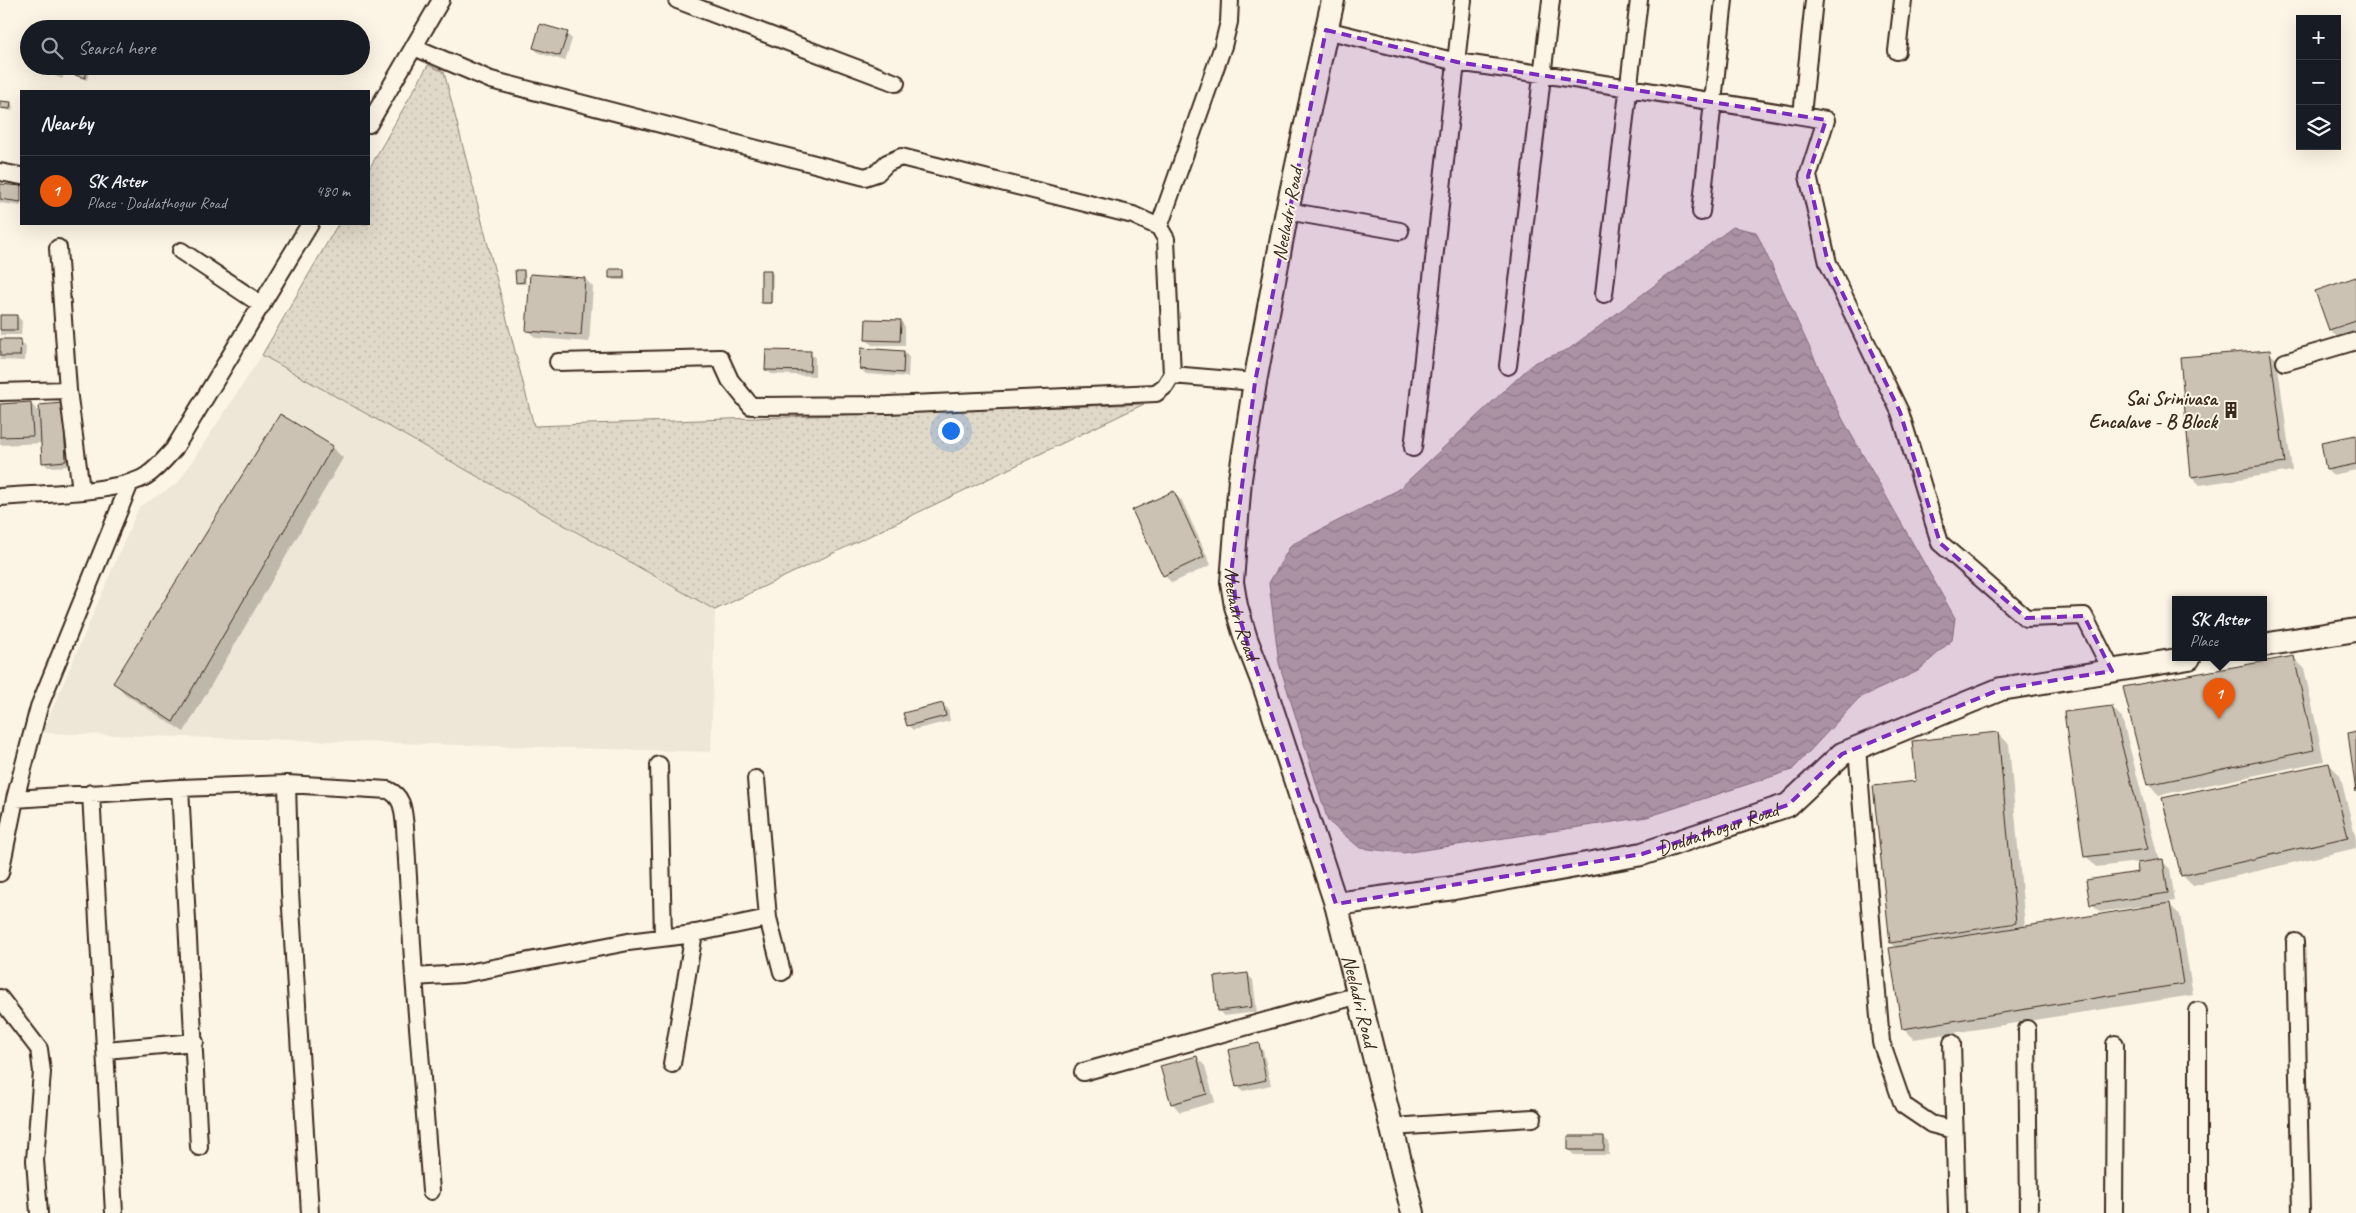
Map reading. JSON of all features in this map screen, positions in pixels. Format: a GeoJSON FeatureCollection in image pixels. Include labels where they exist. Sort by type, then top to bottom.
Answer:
{"type":"FeatureCollection","features":[{"type":"Feature","properties":{"kind":"street"},"geometry":{"type":"LineString","coordinates":[[370,122],[441,0]]}},
{"type":"Feature","properties":{"kind":"street"},"geometry":{"type":"LineString","coordinates":[[677,0],[896,83]]}},
{"type":"Feature","properties":{"kind":"street"},"geometry":{"type":"LineString","coordinates":[[1159,227],[1223,46],[1229,22],[1230,0]]}},
{"type":"Feature","properties":{"kind":"street","name":"Neeladri Road"},"geometry":{"type":"LineString","coordinates":[[1333,0],[1287,211],[1255,382],[1238,496],[1232,582],[1246,639],[1266,688],[1336,904],[1414,1213]]}},
{"type":"Feature","properties":{"kind":"street"},"geometry":{"type":"LineString","coordinates":[[1413,448],[1463,0]]}},
{"type":"Feature","properties":{"kind":"street"},"geometry":{"type":"LineString","coordinates":[[1508,366],[1551,0]]}},
{"type":"Feature","properties":{"kind":"street"},"geometry":{"type":"LineString","coordinates":[[1604,294],[1639,0]]}},
{"type":"Feature","properties":{"kind":"street"},"geometry":{"type":"LineString","coordinates":[[1701,212],[1724,0]]}},
{"type":"Feature","properties":{"kind":"street"},"geometry":{"type":"LineString","coordinates":[[1802,115],[1814,0]]}},
{"type":"Feature","properties":{"kind":"street"},"geometry":{"type":"LineString","coordinates":[[1897,51],[1903,0]]}},
{"type":"Feature","properties":{"kind":"street"},"geometry":{"type":"LineString","coordinates":[[1326,30],[1457,62],[1826,120],[1808,176],[1828,263],[1900,412],[1940,543],[2026,618],[2084,616],[2112,671]]}},
{"type":"Feature","properties":{"kind":"street"},"geometry":{"type":"LineString","coordinates":[[414,47],[491,80],[866,177],[877,173],[887,163],[901,157],[946,167],[1132,215],[1159,227],[1166,239],[1169,263],[1172,375],[1165,386],[1156,393],[888,405],[751,406],[730,380],[720,358],[558,362]]}},
{"type":"Feature","properties":{"kind":"street"},"geometry":{"type":"LineString","coordinates":[[0,172],[20,176]]}},
{"type":"Feature","properties":{"kind":"street"},"geometry":{"type":"LineString","coordinates":[[1287,211],[1400,231]]}},
{"type":"Feature","properties":{"kind":"street"},"geometry":{"type":"LineString","coordinates":[[0,497],[116,486],[145,477],[174,449],[309,225]]}},
{"type":"Feature","properties":{"kind":"street"},"geometry":{"type":"LineString","coordinates":[[58,248],[68,390],[81,490]]}},
{"type":"Feature","properties":{"kind":"street"},"geometry":{"type":"LineString","coordinates":[[181,251],[262,305]]}},
{"type":"Feature","properties":{"kind":"street"},"geometry":{"type":"LineString","coordinates":[[2285,362],[2356,341]]}},
{"type":"Feature","properties":{"kind":"street"},"geometry":{"type":"LineString","coordinates":[[1172,375],[1255,382]]}},
{"type":"Feature","properties":{"kind":"street"},"geometry":{"type":"LineString","coordinates":[[0,392],[68,390]]}},
{"type":"Feature","properties":{"kind":"street"},"geometry":{"type":"LineString","coordinates":[[0,873],[15,799],[39,707],[130,482]]}},
{"type":"Feature","properties":{"kind":"street"},"geometry":{"type":"LineString","coordinates":[[2267,644],[2356,630]]}},
{"type":"Feature","properties":{"kind":"street","name":"Doddathogur Road"},"geometry":{"type":"LineString","coordinates":[[1336,904],[1454,888],[1642,854],[1788,805],[1842,754],[2001,689],[2172,661]]}},
{"type":"Feature","properties":{"kind":"street"},"geometry":{"type":"LineString","coordinates":[[1857,748],[1881,1042],[1903,1105],[1931,1124],[1954,1130]]}},
{"type":"Feature","properties":{"kind":"street"},"geometry":{"type":"LineString","coordinates":[[658,765],[663,937]]}},
{"type":"Feature","properties":{"kind":"street"},"geometry":{"type":"LineString","coordinates":[[756,779],[768,918],[782,972]]}},
{"type":"Feature","properties":{"kind":"street"},"geometry":{"type":"LineString","coordinates":[[15,799],[180,788],[286,784],[388,790],[397,794],[402,804],[406,827],[414,977],[431,1191]]}},
{"type":"Feature","properties":{"kind":"street"},"geometry":{"type":"LineString","coordinates":[[286,784],[290,892],[310,1213]]}},
{"type":"Feature","properties":{"kind":"street"},"geometry":{"type":"LineString","coordinates":[[180,788],[195,1042],[199,1146]]}},
{"type":"Feature","properties":{"kind":"street"},"geometry":{"type":"LineString","coordinates":[[91,793],[114,1213]]}},
{"type":"Feature","properties":{"kind":"street"},"geometry":{"type":"LineString","coordinates":[[414,977],[462,974],[546,956],[694,933],[768,918]]}},
{"type":"Feature","properties":{"kind":"street"},"geometry":{"type":"LineString","coordinates":[[672,1064],[694,933]]}},
{"type":"Feature","properties":{"kind":"street"},"geometry":{"type":"LineString","coordinates":[[2295,942],[2301,1213]]}},
{"type":"Feature","properties":{"kind":"street"},"geometry":{"type":"LineString","coordinates":[[1084,1072],[1359,995]]}},
{"type":"Feature","properties":{"kind":"street"},"geometry":{"type":"LineString","coordinates":[[0,998],[39,1049],[42,1072],[35,1160],[39,1213]]}},
{"type":"Feature","properties":{"kind":"street"},"geometry":{"type":"LineString","coordinates":[[2198,1011],[2198,1213]]}},
{"type":"Feature","properties":{"kind":"street"},"geometry":{"type":"LineString","coordinates":[[2027,1029],[2029,1213]]}},
{"type":"Feature","properties":{"kind":"street"},"geometry":{"type":"LineString","coordinates":[[106,1050],[195,1042]]}},
{"type":"Feature","properties":{"kind":"street"},"geometry":{"type":"LineString","coordinates":[[1952,1043],[1957,1213]]}},
{"type":"Feature","properties":{"kind":"street"},"geometry":{"type":"LineString","coordinates":[[2114,1213],[2115,1044]]}},
{"type":"Feature","properties":{"kind":"street"},"geometry":{"type":"LineString","coordinates":[[1392,1126],[1533,1118]]}},
{"type":"Feature","properties":{"kind":"highlighted area"},"geometry":{"type":"Polygon","coordinates":[[[1326,30],[1457,62],[1826,120],[1808,176],[1828,263],[1900,412],[1940,543],[2026,618],[2084,616],[2112,671],[2001,689],[1842,754],[1788,805],[1642,854],[1336,904],[1246,639],[1236,606],[1232,566],[1255,382],[1326,30]]]}},
{"type":"Feature","properties":{"kind":"shaded area"},"geometry":{"type":"Polygon","coordinates":[[[428,65],[444,72],[534,426],[1144,404],[715,610],[262,355],[337,225],[370,225],[370,167],[428,65]]]}},
{"type":"Feature","properties":{"kind":"shaded area"},"geometry":{"type":"Polygon","coordinates":[[[262,355],[715,610],[711,752],[42,733],[139,507],[178,483],[262,355]]]}},
{"type":"Feature","properties":{"kind":"water"},"geometry":{"type":"Polygon","coordinates":[[[1733,227],[1756,232],[1843,420],[1955,618],[1952,640],[1918,671],[1859,698],[1792,770],[1647,817],[1403,853],[1360,848],[1328,821],[1279,663],[1269,583],[1291,545],[1398,490],[1534,363],[1569,349],[1733,227]]]}},
{"type":"Feature","properties":{"kind":"building"},"geometry":{"type":"Polygon","coordinates":[[[540,24],[568,32],[560,56],[533,48],[540,24]]]}},
{"type":"Feature","properties":{"kind":"building"},"geometry":{"type":"Polygon","coordinates":[[[75,75],[86,75],[85,78],[75,75]]]}},
{"type":"Feature","properties":{"kind":"building"},"geometry":{"type":"Polygon","coordinates":[[[0,101],[11,102],[10,109],[0,108],[0,101]]]}},
{"type":"Feature","properties":{"kind":"building"},"geometry":{"type":"Polygon","coordinates":[[[0,184],[20,186],[20,202],[0,199],[0,184]]]}},
{"type":"Feature","properties":{"kind":"building"},"geometry":{"type":"Polygon","coordinates":[[[609,269],[624,269],[624,278],[609,278],[609,269]]]}},
{"type":"Feature","properties":{"kind":"building"},"geometry":{"type":"Polygon","coordinates":[[[515,270],[524,270],[524,282],[516,283],[515,270]]]}},
{"type":"Feature","properties":{"kind":"building"},"geometry":{"type":"Polygon","coordinates":[[[761,270],[771,270],[771,303],[761,303],[761,270]]]}},
{"type":"Feature","properties":{"kind":"building"},"geometry":{"type":"Polygon","coordinates":[[[530,274],[585,278],[581,335],[526,331],[530,274]]]}},
{"type":"Feature","properties":{"kind":"building"},"geometry":{"type":"Polygon","coordinates":[[[2356,277],[2356,321],[2329,330],[2315,291],[2356,277]]]}},
{"type":"Feature","properties":{"kind":"building"},"geometry":{"type":"Polygon","coordinates":[[[0,315],[17,315],[17,330],[0,330],[0,315]]]}},
{"type":"Feature","properties":{"kind":"building"},"geometry":{"type":"Polygon","coordinates":[[[866,319],[901,320],[900,341],[865,340],[866,319]]]}},
{"type":"Feature","properties":{"kind":"building"},"geometry":{"type":"Polygon","coordinates":[[[0,339],[21,339],[20,356],[0,356],[0,339]]]}},
{"type":"Feature","properties":{"kind":"building"},"geometry":{"type":"Polygon","coordinates":[[[861,348],[904,351],[903,373],[860,369],[861,348]]]}},
{"type":"Feature","properties":{"kind":"building"},"geometry":{"type":"Polygon","coordinates":[[[766,350],[811,351],[810,371],[765,370],[766,350]]]}},
{"type":"Feature","properties":{"kind":"building","name":"Sai Srinivasa Encalave - B Block"},"geometry":{"type":"Polygon","coordinates":[[[2270,350],[2285,463],[2191,477],[2180,357],[2270,350]]]}},
{"type":"Feature","properties":{"kind":"building"},"geometry":{"type":"Polygon","coordinates":[[[31,402],[33,436],[0,437],[0,404],[31,402]]]}},
{"type":"Feature","properties":{"kind":"building"},"geometry":{"type":"Polygon","coordinates":[[[63,403],[66,461],[42,463],[39,405],[63,403]]]}},
{"type":"Feature","properties":{"kind":"building"},"geometry":{"type":"Polygon","coordinates":[[[280,414],[333,446],[173,722],[113,683],[280,414]]]}},
{"type":"Feature","properties":{"kind":"building"},"geometry":{"type":"Polygon","coordinates":[[[2356,435],[2356,464],[2326,470],[2321,442],[2356,435]]]}},
{"type":"Feature","properties":{"kind":"building"},"geometry":{"type":"Polygon","coordinates":[[[1174,491],[1204,557],[1163,576],[1132,510],[1174,491]]]}},
{"type":"Feature","properties":{"kind":"building"},"geometry":{"type":"Polygon","coordinates":[[[2294,656],[2314,750],[2147,785],[2123,687],[2294,656]]]}},
{"type":"Feature","properties":{"kind":"building"},"geometry":{"type":"Polygon","coordinates":[[[943,703],[946,716],[907,726],[903,713],[943,703]]]}},
{"type":"Feature","properties":{"kind":"building"},"geometry":{"type":"Polygon","coordinates":[[[2112,706],[2148,849],[2084,857],[2064,712],[2112,706]]]}},
{"type":"Feature","properties":{"kind":"building"},"geometry":{"type":"Polygon","coordinates":[[[2356,731],[2356,792],[2348,733],[2356,731]]]}},
{"type":"Feature","properties":{"kind":"building"},"geometry":{"type":"Polygon","coordinates":[[[1998,732],[2016,923],[1890,943],[1873,786],[1916,781],[1912,741],[1998,732]]]}},
{"type":"Feature","properties":{"kind":"building"},"geometry":{"type":"Polygon","coordinates":[[[2329,763],[2348,837],[2181,876],[2162,798],[2329,763]]]}},
{"type":"Feature","properties":{"kind":"building"},"geometry":{"type":"Polygon","coordinates":[[[2163,859],[2168,893],[2090,905],[2086,880],[2138,872],[2137,863],[2163,859]]]}},
{"type":"Feature","properties":{"kind":"building"},"geometry":{"type":"Polygon","coordinates":[[[2170,903],[2183,984],[1902,1029],[1889,948],[2170,903]]]}},
{"type":"Feature","properties":{"kind":"building"},"geometry":{"type":"Polygon","coordinates":[[[1248,973],[1252,1007],[1218,1011],[1214,977],[1248,973]]]}},
{"type":"Feature","properties":{"kind":"building"},"geometry":{"type":"Polygon","coordinates":[[[1259,1043],[1266,1080],[1236,1087],[1228,1050],[1259,1043]]]}},
{"type":"Feature","properties":{"kind":"building"},"geometry":{"type":"Polygon","coordinates":[[[1197,1056],[1207,1094],[1171,1104],[1160,1066],[1197,1056]]]}},
{"type":"Feature","properties":{"kind":"building"},"geometry":{"type":"Polygon","coordinates":[[[1568,1136],[1604,1136],[1604,1150],[1568,1150],[1568,1136]]]}},
{"type":"Feature","properties":{"kind":"place","name":"Sai Srinivasa Encalave - B Block"},"geometry":{"type":"Point","coordinates":[2231,410]}},
{"type":"Feature","properties":{"kind":"place","name":"SK Aster"},"geometry":{"type":"Point","coordinates":[2219,719]}}]}
